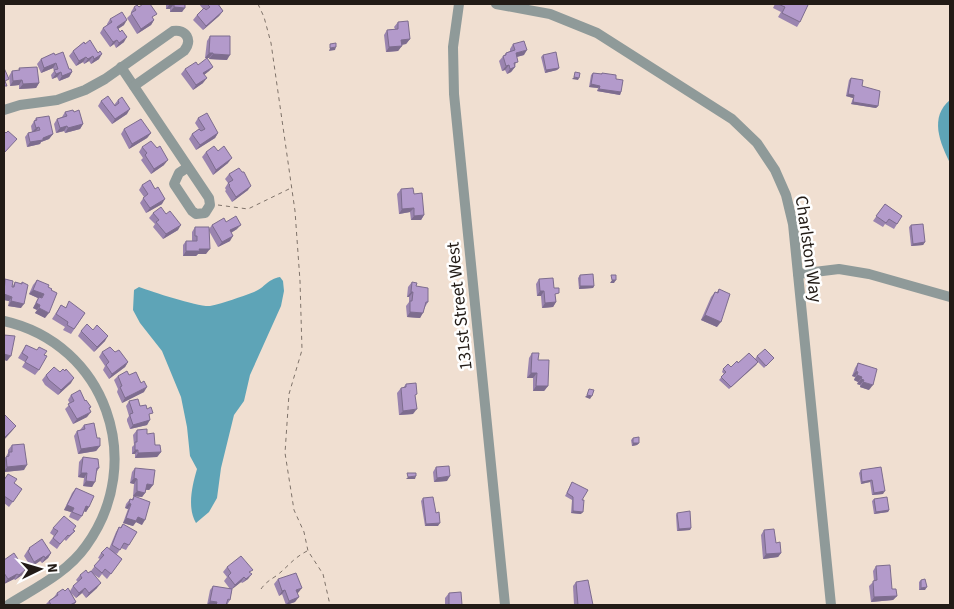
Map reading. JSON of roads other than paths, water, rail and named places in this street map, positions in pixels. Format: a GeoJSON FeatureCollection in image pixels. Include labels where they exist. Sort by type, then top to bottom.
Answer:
{"type":"FeatureCollection","features":[{"type":"Feature","properties":{"kind":"street","name":"131st Street West"},"geometry":{"type":"LineString","coordinates":[[459,4],[453,47],[454,94],[505,605]]}},
{"type":"Feature","properties":{"kind":"street","name":"Charlston Way"},"geometry":{"type":"LineString","coordinates":[[496,4],[550,14],[597,33],[732,119],[757,143],[775,170],[786,195],[793,224],[831,605]]}},
{"type":"Feature","properties":{"kind":"street"},"geometry":{"type":"LineString","coordinates":[[4,110],[12,107],[46,103],[72,96],[105,79],[173,31],[180,30],[187,35],[188,44],[184,51],[134,86]]}},
{"type":"Feature","properties":{"kind":"street"},"geometry":{"type":"LineString","coordinates":[[121,67],[209,198],[210,205],[205,213],[196,214],[189,209],[176,189],[174,180],[179,173],[188,167]]}},
{"type":"Feature","properties":{"kind":"street"},"geometry":{"type":"LineString","coordinates":[[798,274],[839,270],[869,274],[950,297]]}},
{"type":"Feature","properties":{"kind":"street"},"geometry":{"type":"LineString","coordinates":[[4,321],[50,339],[68,353],[80,366],[92,381],[104,404],[111,424],[115,454],[114,474],[107,508],[87,546],[61,572],[8,605]]}},
{"type":"Feature","properties":{"kind":"water"},"geometry":{"type":"Polygon","coordinates":[[[950,100],[950,163],[940,139],[938,122],[940,114],[950,100]]]}},
{"type":"Feature","properties":{"kind":"water"},"geometry":{"type":"Polygon","coordinates":[[[280,277],[283,281],[284,291],[281,306],[250,375],[244,401],[234,415],[221,468],[217,498],[209,512],[196,523],[191,504],[197,469],[190,456],[181,397],[162,351],[140,323],[133,310],[134,290],[139,287],[186,302],[210,306],[254,292],[280,277]]]}}]}
